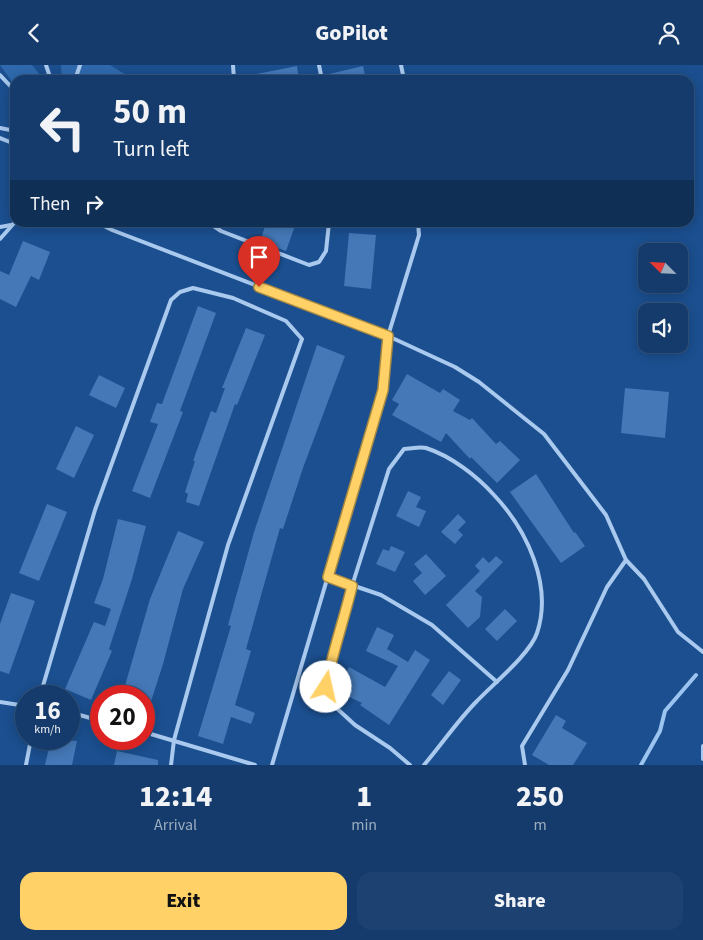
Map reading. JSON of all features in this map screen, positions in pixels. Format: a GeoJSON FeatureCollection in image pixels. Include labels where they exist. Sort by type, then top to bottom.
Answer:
{"type":"FeatureCollection","features":[{"type":"Feature","properties":{"kind":"lane"},"geometry":{"type":"LineString","coordinates":[[0,75],[10,86]]}},
{"type":"Feature","properties":{"kind":"lane"},"geometry":{"type":"LineString","coordinates":[[0,239],[10,226]]}},
{"type":"Feature","properties":{"kind":"lane"},"geometry":{"type":"LineString","coordinates":[[106,227],[388,336],[455,367],[478,382],[544,434],[606,515],[626,560],[644,579],[678,632],[703,652]]}},
{"type":"Feature","properties":{"kind":"lane"},"geometry":{"type":"LineString","coordinates":[[215,227],[309,265],[319,262],[326,251],[329,227]]}},
{"type":"Feature","properties":{"kind":"lane"},"geometry":{"type":"LineString","coordinates":[[272,765],[383,390],[388,336],[418,235],[418,227]]}},
{"type":"Feature","properties":{"kind":"lane"},"geometry":{"type":"LineString","coordinates":[[43,685],[95,510],[171,300],[180,292],[193,289],[233,297],[286,321],[302,339],[228,545],[174,740],[171,765]]}},
{"type":"Feature","properties":{"kind":"lane"},"geometry":{"type":"LineString","coordinates":[[410,765],[390,748],[354,725],[331,703],[326,687],[331,658],[389,469],[404,449],[425,447],[451,461],[482,483],[510,512],[536,561],[542,602],[537,634],[513,666],[476,702],[424,765]]}},
{"type":"Feature","properties":{"kind":"lane"},"geometry":{"type":"LineString","coordinates":[[525,765],[522,746],[568,670],[607,587],[626,560]]}},
{"type":"Feature","properties":{"kind":"lane"},"geometry":{"type":"LineString","coordinates":[[328,577],[381,595],[432,625],[497,682]]}},
{"type":"Feature","properties":{"kind":"lane"},"geometry":{"type":"LineString","coordinates":[[0,702],[15,704]]}},
{"type":"Feature","properties":{"kind":"lane"},"geometry":{"type":"LineString","coordinates":[[155,735],[255,765]]}},
{"type":"Feature","properties":{"kind":"lane"},"geometry":{"type":"LineString","coordinates":[[703,746],[703,759]]}},
{"type":"Feature","properties":{"kind":"lane"},"geometry":{"type":"LineString","coordinates":[[26,765],[29,750]]}},
{"type":"Feature","properties":{"kind":"shaded area"},"geometry":{"type":"Polygon","coordinates":[[[0,65],[32,65],[40,75],[10,75],[10,79],[0,65]]]}},
{"type":"Feature","properties":{"kind":"shaded area"},"geometry":{"type":"Polygon","coordinates":[[[61,65],[110,65],[126,75],[62,75],[61,65]]]}},
{"type":"Feature","properties":{"kind":"building"},"geometry":{"type":"Polygon","coordinates":[[[297,66],[298,75],[251,75],[297,66]]]}},
{"type":"Feature","properties":{"kind":"building"},"geometry":{"type":"Polygon","coordinates":[[[363,66],[365,75],[325,75],[363,66]]]}},
{"type":"Feature","properties":{"kind":"building"},"geometry":{"type":"Polygon","coordinates":[[[265,227],[295,227],[286,251],[260,242],[265,227]]]}},
{"type":"Feature","properties":{"kind":"building"},"geometry":{"type":"Polygon","coordinates":[[[349,233],[376,235],[371,289],[344,286],[349,233]]]}},
{"type":"Feature","properties":{"kind":"building"},"geometry":{"type":"Polygon","coordinates":[[[23,241],[50,252],[39,280],[31,276],[16,307],[0,299],[0,271],[9,275],[23,241]]]}},
{"type":"Feature","properties":{"kind":"building"},"geometry":{"type":"Polygon","coordinates":[[[198,306],[216,313],[180,411],[183,412],[150,498],[132,491],[158,424],[150,422],[157,403],[162,404],[198,306]]]}},
{"type":"Feature","properties":{"kind":"building"},"geometry":{"type":"Polygon","coordinates":[[[246,328],[265,335],[237,405],[235,404],[199,506],[186,502],[188,494],[185,492],[195,461],[193,461],[211,411],[216,413],[225,388],[222,388],[246,328]]]}},
{"type":"Feature","properties":{"kind":"building"},"geometry":{"type":"Polygon","coordinates":[[[317,345],[345,356],[303,468],[283,529],[280,528],[246,649],[251,651],[235,705],[255,713],[251,724],[231,717],[223,744],[198,736],[231,626],[228,625],[254,532],[317,345]]]}},
{"type":"Feature","properties":{"kind":"building"},"geometry":{"type":"Polygon","coordinates":[[[407,374],[440,393],[443,389],[460,400],[453,411],[470,420],[472,418],[496,444],[500,441],[520,460],[497,483],[471,457],[470,459],[446,433],[441,442],[392,415],[399,404],[392,400],[407,374]]]}},
{"type":"Feature","properties":{"kind":"building"},"geometry":{"type":"Polygon","coordinates":[[[99,375],[125,388],[116,408],[89,395],[99,375]]]}},
{"type":"Feature","properties":{"kind":"building"},"geometry":{"type":"Polygon","coordinates":[[[625,388],[669,392],[665,438],[621,433],[625,388]]]}},
{"type":"Feature","properties":{"kind":"building"},"geometry":{"type":"Polygon","coordinates":[[[76,426],[94,435],[74,478],[56,469],[76,426]]]}},
{"type":"Feature","properties":{"kind":"building"},"geometry":{"type":"Polygon","coordinates":[[[536,474],[574,533],[585,546],[561,563],[510,492],[536,474]]]}},
{"type":"Feature","properties":{"kind":"building"},"geometry":{"type":"Polygon","coordinates":[[[408,491],[421,497],[416,507],[426,511],[419,527],[396,516],[408,491]]]}},
{"type":"Feature","properties":{"kind":"building"},"geometry":{"type":"Polygon","coordinates":[[[47,504],[67,512],[39,581],[19,573],[47,504]]]}},
{"type":"Feature","properties":{"kind":"building"},"geometry":{"type":"Polygon","coordinates":[[[458,514],[466,522],[458,530],[463,535],[455,544],[441,532],[458,514]]]}},
{"type":"Feature","properties":{"kind":"building"},"geometry":{"type":"Polygon","coordinates":[[[118,519],[146,526],[132,579],[109,649],[112,651],[97,685],[90,685],[90,700],[80,695],[80,685],[67,685],[94,622],[105,626],[111,609],[94,603],[103,579],[118,519]]]}},
{"type":"Feature","properties":{"kind":"building"},"geometry":{"type":"Polygon","coordinates":[[[178,531],[204,542],[183,589],[155,689],[155,685],[125,685],[150,599],[178,531]]]}},
{"type":"Feature","properties":{"kind":"building"},"geometry":{"type":"Polygon","coordinates":[[[391,546],[405,552],[395,572],[376,564],[383,549],[389,551],[391,546]]]}},
{"type":"Feature","properties":{"kind":"building"},"geometry":{"type":"Polygon","coordinates":[[[426,554],[446,576],[425,595],[413,581],[422,573],[414,564],[426,554]]]}},
{"type":"Feature","properties":{"kind":"building"},"geometry":{"type":"Polygon","coordinates":[[[496,556],[503,562],[475,591],[482,597],[480,617],[468,628],[446,605],[480,571],[475,566],[483,557],[489,563],[496,556]]]}},
{"type":"Feature","properties":{"kind":"building"},"geometry":{"type":"Polygon","coordinates":[[[11,593],[35,601],[9,674],[0,671],[0,624],[11,593]]]}},
{"type":"Feature","properties":{"kind":"building"},"geometry":{"type":"Polygon","coordinates":[[[505,609],[517,621],[497,641],[485,629],[505,609]]]}},
{"type":"Feature","properties":{"kind":"building"},"geometry":{"type":"Polygon","coordinates":[[[377,627],[394,635],[387,649],[408,662],[415,650],[430,660],[389,725],[360,705],[362,703],[337,691],[349,667],[385,687],[398,666],[366,651],[377,627]]]}},
{"type":"Feature","properties":{"kind":"building"},"geometry":{"type":"Polygon","coordinates":[[[449,671],[461,680],[443,705],[431,695],[449,671]]]}},
{"type":"Feature","properties":{"kind":"building"},"geometry":{"type":"Polygon","coordinates":[[[556,715],[566,721],[562,728],[587,743],[573,765],[549,765],[532,755],[556,715]]]}},
{"type":"Feature","properties":{"kind":"building"},"geometry":{"type":"Polygon","coordinates":[[[48,750],[75,750],[72,765],[45,765],[48,750]]]}},
{"type":"Feature","properties":{"kind":"building"},"geometry":{"type":"Polygon","coordinates":[[[117,751],[158,760],[158,765],[114,765],[117,751]]]}},
{"type":"Feature","properties":{"kind":"waterway"},"geometry":{"type":"LineString","coordinates":[[641,765],[660,731],[665,711],[696,675]]}},
{"type":"Feature","properties":{"kind":"route"},"geometry":{"type":"LineString","coordinates":[[259,287],[388,336],[383,390],[328,577],[352,586],[344,620],[331,658],[326,687]]}}]}
